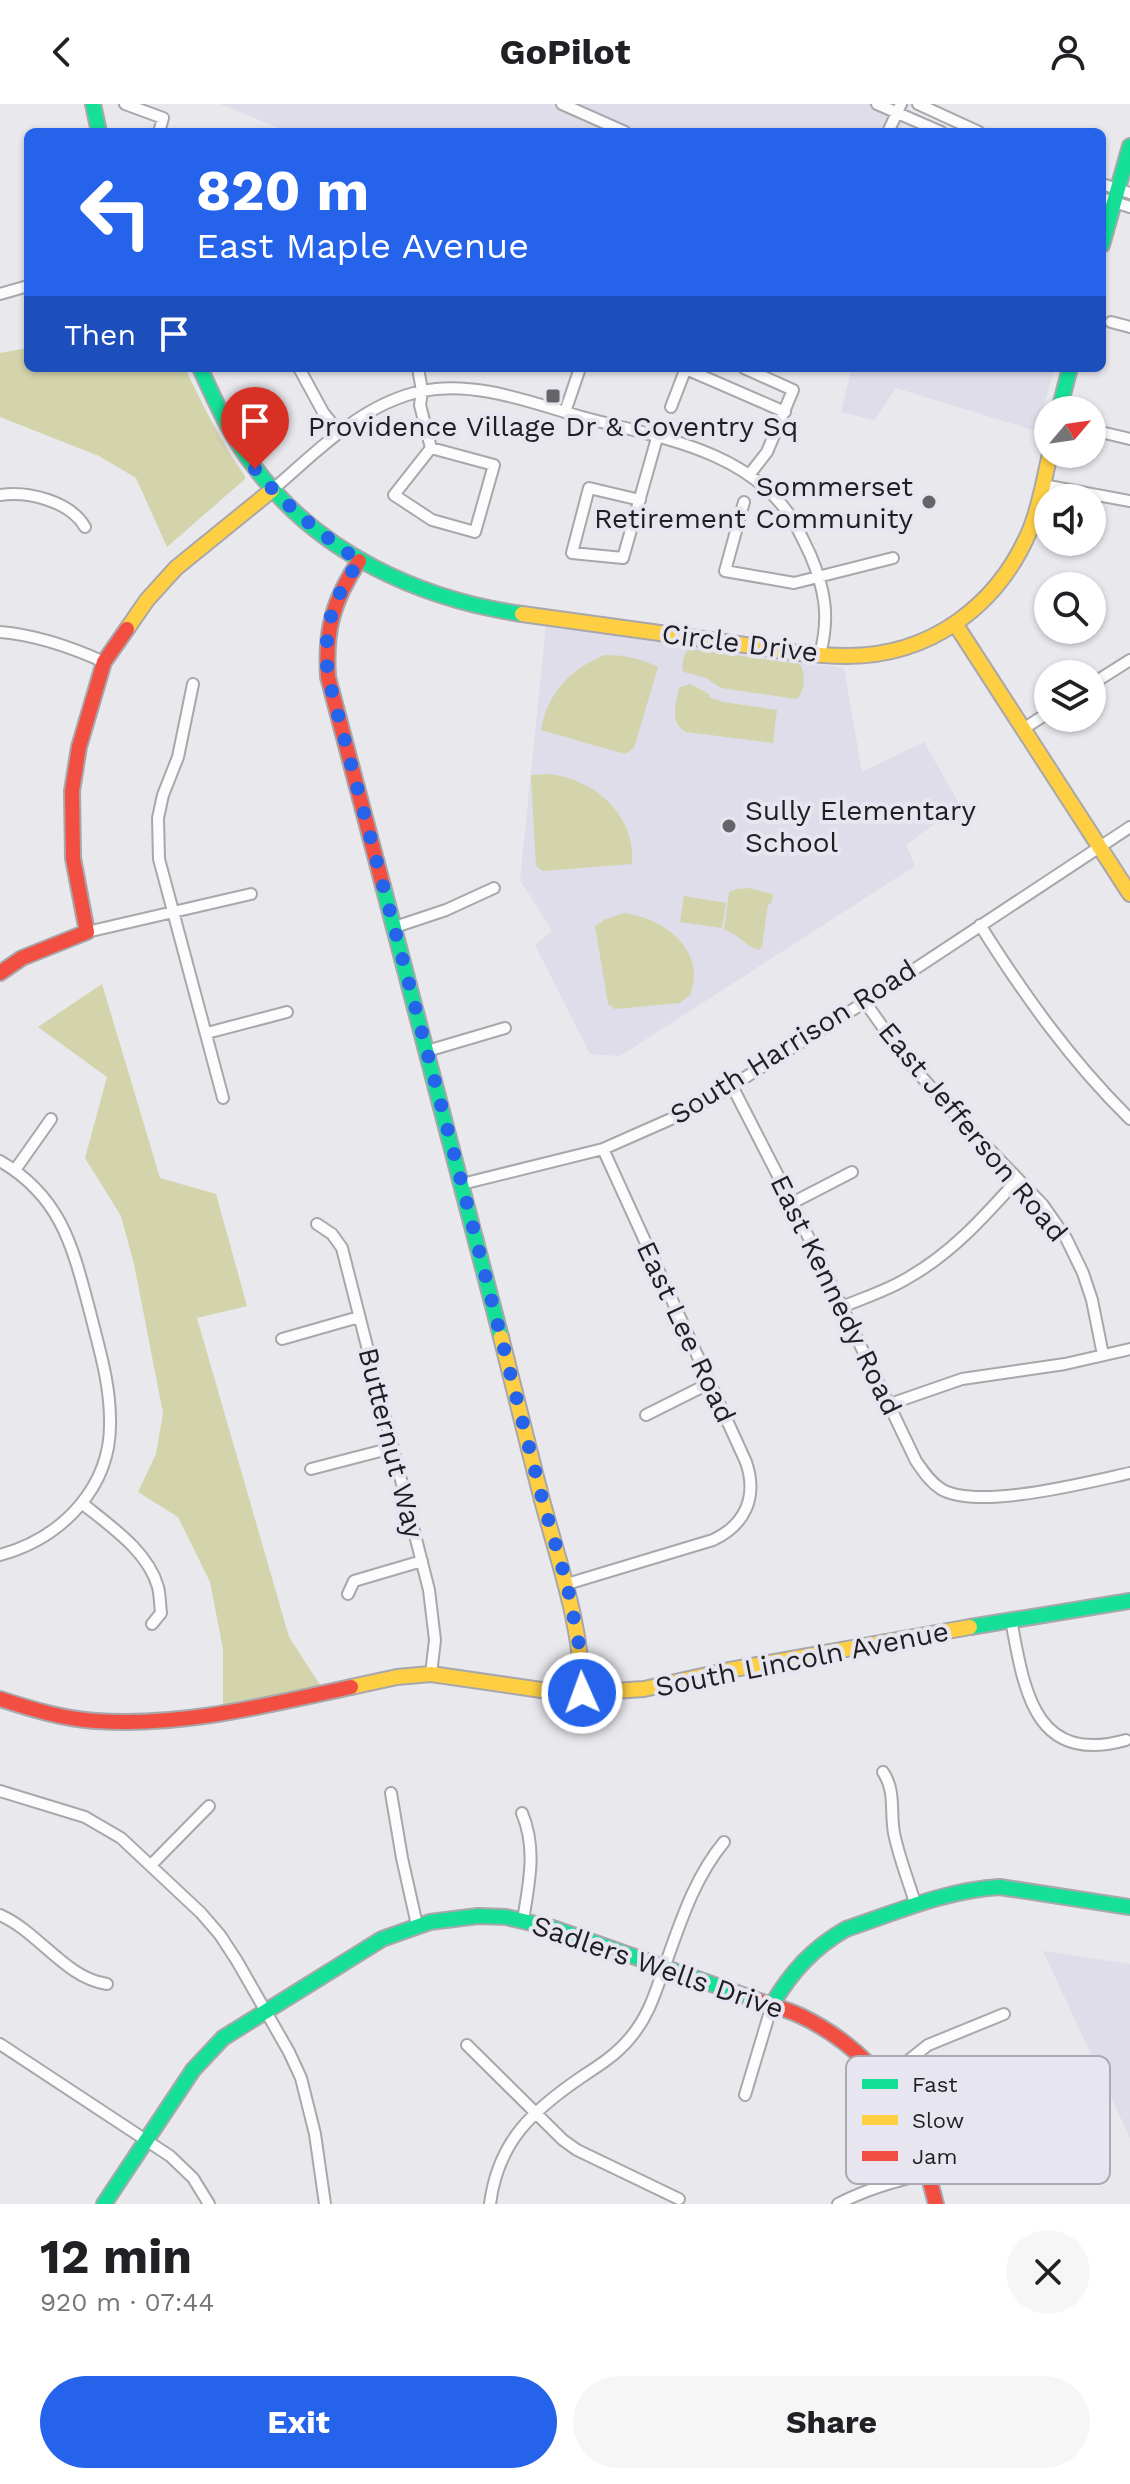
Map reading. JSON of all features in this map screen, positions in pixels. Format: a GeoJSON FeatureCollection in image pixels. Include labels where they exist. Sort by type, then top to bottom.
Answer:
{"type":"FeatureCollection","features":[{"type":"Feature","properties":{"kind":"street"},"geometry":{"type":"LineString","coordinates":[[93,104],[98,128]]}},
{"type":"Feature","properties":{"kind":"street"},"geometry":{"type":"LineString","coordinates":[[125,104],[163,118],[160,128]]}},
{"type":"Feature","properties":{"kind":"street"},"geometry":{"type":"LineString","coordinates":[[562,104],[616,128]]}},
{"type":"Feature","properties":{"kind":"street"},"geometry":{"type":"LineString","coordinates":[[877,104],[899,109],[934,128]]}},
{"type":"Feature","properties":{"kind":"street"},"geometry":{"type":"LineString","coordinates":[[918,104],[970,128]]}},
{"type":"Feature","properties":{"kind":"street"},"geometry":{"type":"LineString","coordinates":[[890,128],[899,109]]}},
{"type":"Feature","properties":{"kind":"street"},"geometry":{"type":"LineString","coordinates":[[1106,231],[1130,146]]}},
{"type":"Feature","properties":{"kind":"street"},"geometry":{"type":"LineString","coordinates":[[1116,195],[1130,207]]}},
{"type":"Feature","properties":{"kind":"street"},"geometry":{"type":"LineString","coordinates":[[0,294],[24,287]]}},
{"type":"Feature","properties":{"kind":"street"},"geometry":{"type":"LineString","coordinates":[[1111,322],[1130,327]]}},
{"type":"Feature","properties":{"kind":"street","name":"Circle Drive"},"geometry":{"type":"LineString","coordinates":[[202,372],[224,420],[255,469],[291,510],[359,561],[441,597],[488,609],[820,654],[849,656],[885,653],[918,644],[956,625],[991,596],[1018,558],[1034,519]]}},
{"type":"Feature","properties":{"kind":"street"},"geometry":{"type":"LineString","coordinates":[[301,372],[323,412],[339,432]]}},
{"type":"Feature","properties":{"kind":"street"},"geometry":{"type":"LineString","coordinates":[[419,372],[422,391],[420,405],[431,448]]}},
{"type":"Feature","properties":{"kind":"street"},"geometry":{"type":"LineString","coordinates":[[565,412],[579,372]]}},
{"type":"Feature","properties":{"kind":"street"},"geometry":{"type":"LineString","coordinates":[[671,407],[685,372]]}},
{"type":"Feature","properties":{"kind":"street"},"geometry":{"type":"LineString","coordinates":[[693,372],[785,412]]}},
{"type":"Feature","properties":{"kind":"street"},"geometry":{"type":"LineString","coordinates":[[749,475],[767,452],[793,390],[753,372]]}},
{"type":"Feature","properties":{"kind":"street"},"geometry":{"type":"LineString","coordinates":[[1063,396],[1069,372]]}},
{"type":"Feature","properties":{"kind":"street"},"geometry":{"type":"LineString","coordinates":[[87,932],[73,858],[72,791],[79,747],[104,662],[147,600],[176,568],[339,432],[382,404],[439,388],[506,395],[719,457],[769,491],[790,516],[819,577],[826,608],[820,654]]}},
{"type":"Feature","properties":{"kind":"street"},"geometry":{"type":"LineString","coordinates":[[1106,433],[1130,439]]}},
{"type":"Feature","properties":{"kind":"street"},"geometry":{"type":"LineString","coordinates":[[640,500],[589,488],[572,553],[623,558],[640,500],[657,438]]}},
{"type":"Feature","properties":{"kind":"street"},"geometry":{"type":"LineString","coordinates":[[431,448],[494,465],[475,532],[432,520],[394,495],[431,448]]}},
{"type":"Feature","properties":{"kind":"street"},"geometry":{"type":"LineString","coordinates":[[0,495],[37,497],[66,507],[79,517],[85,527]]}},
{"type":"Feature","properties":{"kind":"street"},"geometry":{"type":"LineString","coordinates":[[1106,497],[1130,501]]}},
{"type":"Feature","properties":{"kind":"street"},"geometry":{"type":"LineString","coordinates":[[744,502],[725,571],[794,583],[893,558]]}},
{"type":"Feature","properties":{"kind":"street"},"geometry":{"type":"LineString","coordinates":[[359,561],[331,612],[326,652],[328,677],[567,1584],[582,1660],[582,1693]]}},
{"type":"Feature","properties":{"kind":"street"},"geometry":{"type":"LineString","coordinates":[[956,625],[1130,894]]}},
{"type":"Feature","properties":{"kind":"street"},"geometry":{"type":"LineString","coordinates":[[0,632],[24,634],[104,662]]}},
{"type":"Feature","properties":{"kind":"street"},"geometry":{"type":"LineString","coordinates":[[1106,675],[1130,660]]}},
{"type":"Feature","properties":{"kind":"street"},"geometry":{"type":"LineString","coordinates":[[193,684],[178,757],[163,795],[158,818],[159,859],[223,1098]]}},
{"type":"Feature","properties":{"kind":"street"},"geometry":{"type":"LineString","coordinates":[[1023,729],[1034,722]]}},
{"type":"Feature","properties":{"kind":"street","name":"South Harrison Road"},"geometry":{"type":"LineString","coordinates":[[462,1184],[603,1149],[680,1115],[865,1002],[1130,827]]}},
{"type":"Feature","properties":{"kind":"street"},"geometry":{"type":"LineString","coordinates":[[395,927],[446,910],[494,888]]}},
{"type":"Feature","properties":{"kind":"street"},"geometry":{"type":"LineString","coordinates":[[1,969],[87,932],[251,894]]}},
{"type":"Feature","properties":{"kind":"street"},"geometry":{"type":"LineString","coordinates":[[980,925],[1017,984],[1064,1047],[1130,1119]]}},
{"type":"Feature","properties":{"kind":"street","name":"East Jefferson Road"},"geometry":{"type":"LineString","coordinates":[[865,1002],[914,1068],[1043,1205],[1066,1238],[1092,1300],[1103,1355]]}},
{"type":"Feature","properties":{"kind":"street"},"geometry":{"type":"LineString","coordinates":[[207,1033],[287,1012]]}},
{"type":"Feature","properties":{"kind":"street"},"geometry":{"type":"LineString","coordinates":[[427,1051],[505,1028]]}},
{"type":"Feature","properties":{"kind":"street","name":"East Kennedy Road"},"geometry":{"type":"LineString","coordinates":[[732,1086],[916,1461],[929,1479],[951,1493],[992,1497],[1130,1473]]}},
{"type":"Feature","properties":{"kind":"street"},"geometry":{"type":"LineString","coordinates":[[15,1170],[51,1119]]}},
{"type":"Feature","properties":{"kind":"street","name":"East Lee Road"},"geometry":{"type":"LineString","coordinates":[[567,1584],[726,1534],[742,1517],[749,1492],[748,1470],[603,1149]]}},
{"type":"Feature","properties":{"kind":"street"},"geometry":{"type":"LineString","coordinates":[[0,1161],[15,1170],[43,1196],[69,1237],[104,1366],[109,1401],[109,1436],[101,1470],[83,1504],[48,1534],[25,1547],[0,1555]]}},
{"type":"Feature","properties":{"kind":"street"},"geometry":{"type":"LineString","coordinates":[[792,1203],[852,1172]]}},
{"type":"Feature","properties":{"kind":"street"},"geometry":{"type":"LineString","coordinates":[[842,1307],[904,1281],[930,1264],[972,1230],[1018,1179]]}},
{"type":"Feature","properties":{"kind":"street","name":"Butternut Way"},"geometry":{"type":"LineString","coordinates":[[317,1224],[332,1234],[342,1248],[422,1561],[434,1628],[431,1674]]}},
{"type":"Feature","properties":{"kind":"street"},"geometry":{"type":"LineString","coordinates":[[282,1339],[359,1317]]}},
{"type":"Feature","properties":{"kind":"street"},"geometry":{"type":"LineString","coordinates":[[890,1404],[962,1379],[1065,1364],[1130,1349]]}},
{"type":"Feature","properties":{"kind":"street"},"geometry":{"type":"LineString","coordinates":[[646,1415],[710,1383]]}},
{"type":"Feature","properties":{"kind":"street"},"geometry":{"type":"LineString","coordinates":[[311,1469],[392,1448]]}},
{"type":"Feature","properties":{"kind":"street"},"geometry":{"type":"LineString","coordinates":[[83,1504],[118,1532],[142,1557],[158,1586],[161,1613],[152,1624]]}},
{"type":"Feature","properties":{"kind":"street"},"geometry":{"type":"LineString","coordinates":[[348,1594],[354,1581],[422,1561]]}},
{"type":"Feature","properties":{"kind":"street","name":"South Lincoln Avenue"},"geometry":{"type":"LineString","coordinates":[[0,1699],[58,1716],[125,1722],[193,1717],[397,1677],[431,1674],[555,1692],[644,1689],[729,1670],[1130,1601]]}},
{"type":"Feature","properties":{"kind":"street"},"geometry":{"type":"LineString","coordinates":[[1011,1620],[1025,1690],[1046,1725],[1058,1735],[1083,1744],[1097,1746],[1126,1740]]}},
{"type":"Feature","properties":{"kind":"street"},"geometry":{"type":"LineString","coordinates":[[883,1772],[892,1794],[894,1833],[916,1906]]}},
{"type":"Feature","properties":{"kind":"street"},"geometry":{"type":"LineString","coordinates":[[0,1791],[85,1817],[121,1838],[152,1864],[220,1935],[289,2052],[308,2101],[325,2204]]}},
{"type":"Feature","properties":{"kind":"street"},"geometry":{"type":"LineString","coordinates":[[391,1793],[417,1925]]}},
{"type":"Feature","properties":{"kind":"street"},"geometry":{"type":"LineString","coordinates":[[152,1864],[209,1806]]}},
{"type":"Feature","properties":{"kind":"street"},"geometry":{"type":"LineString","coordinates":[[522,1813],[532,1856],[523,1920]]}},
{"type":"Feature","properties":{"kind":"street"},"geometry":{"type":"LineString","coordinates":[[490,2204],[502,2158],[534,2112],[606,2060],[632,2037],[651,2007],[697,1882],[724,1842]]}},
{"type":"Feature","properties":{"kind":"street"},"geometry":{"type":"LineString","coordinates":[[745,2095],[772,2005],[791,1973],[817,1946],[846,1929],[985,1887],[1130,1907]]}},
{"type":"Feature","properties":{"kind":"street"},"geometry":{"type":"LineString","coordinates":[[0,1915],[23,1928],[81,1975],[107,1984]]}},
{"type":"Feature","properties":{"kind":"street","name":"Sadlers Wells Drive"},"geometry":{"type":"LineString","coordinates":[[104,2204],[193,2070],[223,2038],[382,1939],[417,1925],[455,1917],[523,1920],[553,1928],[799,2015],[837,2036],[861,2056]]}},
{"type":"Feature","properties":{"kind":"street"},"geometry":{"type":"LineString","coordinates":[[912,2056],[942,2038],[1004,2014]]}},
{"type":"Feature","properties":{"kind":"street"},"geometry":{"type":"LineString","coordinates":[[0,2044],[182,2166],[209,2204]]}},
{"type":"Feature","properties":{"kind":"street"},"geometry":{"type":"LineString","coordinates":[[467,2045],[555,2133],[577,2150],[679,2199]]}},
{"type":"Feature","properties":{"kind":"street"},"geometry":{"type":"LineString","coordinates":[[838,2204],[890,2184]]}},
{"type":"Feature","properties":{"kind":"street","name":"Sadlers Wells Drive"},"geometry":{"type":"LineString","coordinates":[[930,2184],[936,2204]]}},
{"type":"Feature","properties":{"kind":"shaded area"},"geometry":{"type":"Polygon","coordinates":[[[220,104],[911,104],[901,128],[279,128],[220,104]]]}},
{"type":"Feature","properties":{"kind":"shaded area"},"geometry":{"type":"Polygon","coordinates":[[[851,372],[1054,372],[1047,396],[1034,396],[1034,430],[896,388],[874,420],[841,412],[851,372]]]}},
{"type":"Feature","properties":{"kind":"shaded area","name":"Sully Elementary School"},"geometry":{"type":"Polygon","coordinates":[[[546,625],[844,668],[862,772],[924,742],[960,805],[906,845],[915,866],[620,1056],[590,1054],[535,945],[552,931],[520,880],[546,625]]]}},
{"type":"Feature","properties":{"kind":"shaded area"},"geometry":{"type":"Polygon","coordinates":[[[1043,1951],[1130,1964],[1130,2138],[1110,2095],[1110,2056],[1092,2056],[1043,1951]]]}},
{"type":"Feature","properties":{"kind":"green space"},"geometry":{"type":"Polygon","coordinates":[[[24,349],[24,372],[187,372],[245,479],[167,547],[136,478],[99,456],[0,417],[0,353],[24,349]]]}},
{"type":"Feature","properties":{"kind":"green space"},"geometry":{"type":"Polygon","coordinates":[[[690,649],[800,664],[803,688],[796,699],[721,688],[706,678],[684,672],[684,657],[690,649]]]}},
{"type":"Feature","properties":{"kind":"green space"},"geometry":{"type":"Polygon","coordinates":[[[604,655],[632,658],[658,667],[634,748],[625,754],[541,730],[549,704],[562,684],[604,655]]]}},
{"type":"Feature","properties":{"kind":"green space"},"geometry":{"type":"Polygon","coordinates":[[[690,684],[723,702],[777,710],[773,743],[686,732],[677,724],[675,707],[679,688],[690,684]]]}},
{"type":"Feature","properties":{"kind":"green space"},"geometry":{"type":"Polygon","coordinates":[[[550,774],[583,784],[610,803],[627,831],[632,847],[632,864],[543,871],[536,866],[531,775],[550,774]]]}},
{"type":"Feature","properties":{"kind":"green space"},"geometry":{"type":"Polygon","coordinates":[[[749,888],[773,894],[759,950],[724,930],[729,892],[749,888]]]}},
{"type":"Feature","properties":{"kind":"green space"},"geometry":{"type":"Polygon","coordinates":[[[684,896],[726,903],[722,928],[680,922],[684,896]]]}},
{"type":"Feature","properties":{"kind":"green space"},"geometry":{"type":"Polygon","coordinates":[[[624,913],[660,925],[680,940],[687,950],[694,980],[691,994],[680,1003],[615,1009],[608,1004],[595,926],[624,913]]]}},
{"type":"Feature","properties":{"kind":"green space"},"geometry":{"type":"Polygon","coordinates":[[[102,984],[160,1178],[216,1194],[247,1306],[197,1318],[289,1637],[324,1691],[223,1712],[223,1649],[210,1582],[178,1517],[138,1492],[156,1454],[163,1413],[134,1264],[121,1216],[85,1158],[107,1077],[38,1027],[102,984]]]}},
{"type":"Feature","properties":{"kind":"traffic: fast"},"geometry":{"type":"LineString","coordinates":[[93,104],[98,128]]}},
{"type":"Feature","properties":{"kind":"traffic: fast"},"geometry":{"type":"LineString","coordinates":[[1106,231],[1130,146]]}},
{"type":"Feature","properties":{"kind":"traffic: fast"},"geometry":{"type":"LineString","coordinates":[[202,372],[247,457],[281,499],[310,525],[341,548],[409,584],[446,597],[522,614]]}},
{"type":"Feature","properties":{"kind":"traffic: fast"},"geometry":{"type":"LineString","coordinates":[[1063,396],[1069,372]]}},
{"type":"Feature","properties":{"kind":"traffic: fast"},"geometry":{"type":"LineString","coordinates":[[383,886],[501,1337]]}},
{"type":"Feature","properties":{"kind":"traffic: fast"},"geometry":{"type":"LineString","coordinates":[[970,1627],[1130,1601]]}},
{"type":"Feature","properties":{"kind":"traffic: fast"},"geometry":{"type":"LineString","coordinates":[[772,2005],[804,1962],[834,1936],[846,1929],[941,1897],[1000,1887],[1130,1907]]}},
{"type":"Feature","properties":{"kind":"traffic: fast"},"geometry":{"type":"LineString","coordinates":[[104,2204],[193,2070],[223,2038],[382,1939],[430,1922],[478,1916],[506,1917],[553,1928],[754,1999]]}},
{"type":"Feature","properties":{"kind":"traffic: slow"},"geometry":{"type":"LineString","coordinates":[[522,614],[818,655],[877,654],[906,647],[958,622],[1000,582],[1030,530],[1047,468]]}},
{"type":"Feature","properties":{"kind":"traffic: slow"},"geometry":{"type":"LineString","coordinates":[[127,629],[147,600],[176,568],[272,490]]}},
{"type":"Feature","properties":{"kind":"traffic: slow"},"geometry":{"type":"LineString","coordinates":[[956,625],[1130,894]]}},
{"type":"Feature","properties":{"kind":"traffic: slow"},"geometry":{"type":"LineString","coordinates":[[501,1337],[568,1595],[578,1644],[582,1693]]}},
{"type":"Feature","properties":{"kind":"traffic: slow"},"geometry":{"type":"LineString","coordinates":[[351,1687],[397,1677],[431,1674],[555,1692],[644,1689],[729,1670],[970,1627]]}},
{"type":"Feature","properties":{"kind":"traffic: jam"},"geometry":{"type":"LineString","coordinates":[[359,561],[343,589],[333,616],[328,644],[328,677],[383,886]]}},
{"type":"Feature","properties":{"kind":"traffic: jam"},"geometry":{"type":"LineString","coordinates":[[0,973],[22,958],[87,932],[73,858],[72,791],[79,747],[104,662],[127,629]]}},
{"type":"Feature","properties":{"kind":"traffic: jam"},"geometry":{"type":"LineString","coordinates":[[0,1699],[71,1718],[160,1721],[224,1713],[351,1687]]}},
{"type":"Feature","properties":{"kind":"traffic: jam"},"geometry":{"type":"LineString","coordinates":[[754,1999],[820,2026],[860,2056]]}},
{"type":"Feature","properties":{"kind":"traffic: jam"},"geometry":{"type":"LineString","coordinates":[[930,2184],[936,2204]]}},
{"type":"Feature","properties":{"kind":"place","name":"Providence Village Dr & Coventry Sq"},"geometry":{"type":"Point","coordinates":[553,396]}},
{"type":"Feature","properties":{"kind":"place","name":"Sommerset Retirement Community"},"geometry":{"type":"Point","coordinates":[929,502]}},
{"type":"Feature","properties":{"kind":"place","name":"Sully Elementary School"},"geometry":{"type":"Point","coordinates":[729,826]}},
{"type":"Feature","properties":{"kind":"route"},"geometry":{"type":"LineString","coordinates":[[255,469],[291,510],[359,561],[331,612],[326,652],[328,677],[567,1584],[582,1660],[582,1693]]}}]}
